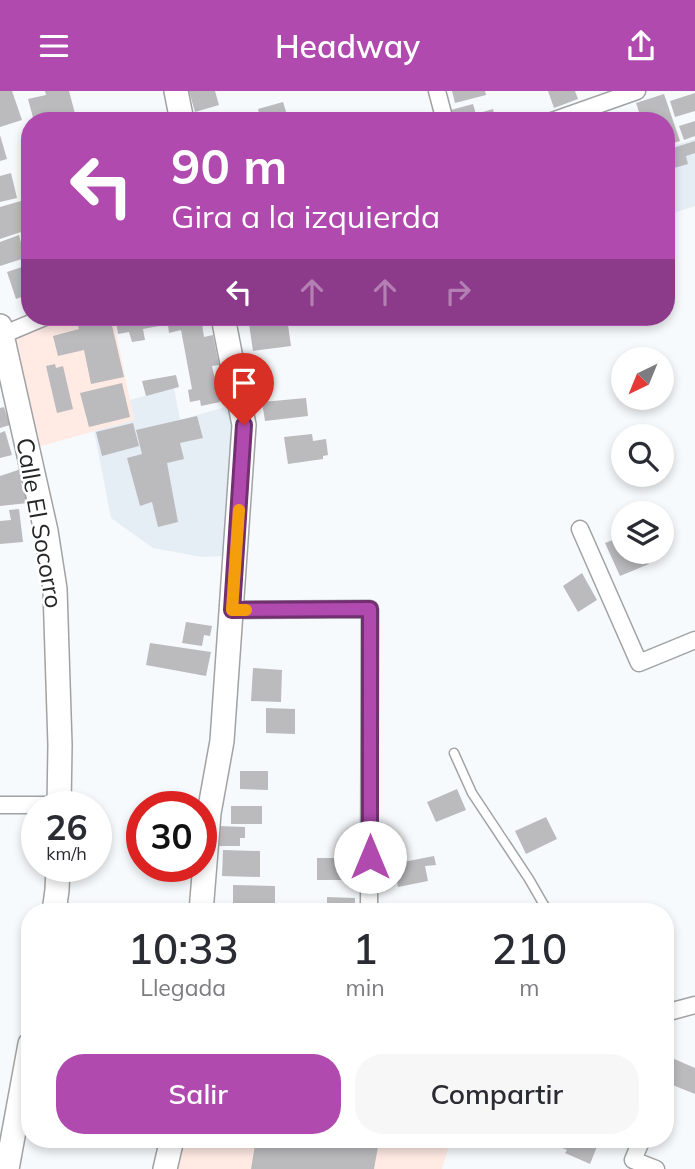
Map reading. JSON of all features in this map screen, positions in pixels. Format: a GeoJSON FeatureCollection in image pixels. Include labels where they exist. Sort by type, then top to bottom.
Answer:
{"type":"FeatureCollection","features":[{"type":"Feature","properties":{"kind":"street"},"geometry":{"type":"LineString","coordinates":[[176,91],[180,112]]}},
{"type":"Feature","properties":{"kind":"street"},"geometry":{"type":"LineString","coordinates":[[438,91],[443,112]]}},
{"type":"Feature","properties":{"kind":"street"},"geometry":{"type":"LineString","coordinates":[[578,112],[637,91]]}},
{"type":"Feature","properties":{"kind":"street"},"geometry":{"type":"LineString","coordinates":[[1,332],[21,325]]}},
{"type":"Feature","properties":{"kind":"street"},"geometry":{"type":"LineString","coordinates":[[202,903],[209,813],[222,741],[244,425],[225,326]]}},
{"type":"Feature","properties":{"kind":"street","name":"Calle El Socorro"},"geometry":{"type":"LineString","coordinates":[[1,332],[46,531],[55,589],[59,791]]}},
{"type":"Feature","properties":{"kind":"street"},"geometry":{"type":"LineString","coordinates":[[580,529],[639,663],[695,640]]}},
{"type":"Feature","properties":{"kind":"street"},"geometry":{"type":"LineString","coordinates":[[232,610],[370,609],[369,903]]}},
{"type":"Feature","properties":{"kind":"street"},"geometry":{"type":"LineString","coordinates":[[0,805],[21,805]]}},
{"type":"Feature","properties":{"kind":"street"},"geometry":{"type":"LineString","coordinates":[[55,903],[57,882]]}},
{"type":"Feature","properties":{"kind":"street"},"geometry":{"type":"LineString","coordinates":[[674,1011],[695,1005]]}},
{"type":"Feature","properties":{"kind":"street"},"geometry":{"type":"LineString","coordinates":[[7,1169],[7,1126],[21,1076]]}},
{"type":"Feature","properties":{"kind":"street"},"geometry":{"type":"LineString","coordinates":[[165,1169],[170,1148]]}},
{"type":"Feature","properties":{"kind":"street"},"geometry":{"type":"LineString","coordinates":[[639,1148],[634,1160],[656,1169]]}},
{"type":"Feature","properties":{"kind":"lane"},"geometry":{"type":"LineString","coordinates":[[454,753],[472,793],[543,903]]}},
{"type":"Feature","properties":{"kind":"shaded area"},"geometry":{"type":"Polygon","coordinates":[[[695,139],[695,206],[675,212],[675,145],[695,139]]]}},
{"type":"Feature","properties":{"kind":"shaded area"},"geometry":{"type":"Polygon","coordinates":[[[47,326],[115,326],[134,420],[38,447],[14,340],[47,326]]]}},
{"type":"Feature","properties":{"kind":"shaded area"},"geometry":{"type":"Polygon","coordinates":[[[174,388],[180,420],[232,405],[225,556],[202,557],[153,548],[111,518],[94,431],[134,420],[130,400],[174,388]]]}},
{"type":"Feature","properties":{"kind":"shaded area"},"geometry":{"type":"Polygon","coordinates":[[[179,1148],[448,1148],[442,1169],[174,1169],[179,1148]]]}},
{"type":"Feature","properties":{"kind":"building"},"geometry":{"type":"Polygon","coordinates":[[[0,91],[12,91],[21,120],[0,127],[0,91]]]}},
{"type":"Feature","properties":{"kind":"building"},"geometry":{"type":"Polygon","coordinates":[[[45,91],[69,91],[75,112],[32,112],[28,99],[46,95],[45,91]]]}},
{"type":"Feature","properties":{"kind":"building"},"geometry":{"type":"Polygon","coordinates":[[[189,91],[215,91],[219,105],[195,112],[189,91]]]}},
{"type":"Feature","properties":{"kind":"building"},"geometry":{"type":"Polygon","coordinates":[[[452,91],[485,91],[486,95],[455,103],[452,91]]]}},
{"type":"Feature","properties":{"kind":"building"},"geometry":{"type":"Polygon","coordinates":[[[548,91],[575,91],[578,99],[554,108],[548,91]]]}},
{"type":"Feature","properties":{"kind":"building"},"geometry":{"type":"Polygon","coordinates":[[[695,93],[695,111],[675,117],[670,101],[695,93]]]}},
{"type":"Feature","properties":{"kind":"building"},"geometry":{"type":"Polygon","coordinates":[[[664,94],[670,112],[639,112],[636,103],[664,94]]]}},
{"type":"Feature","properties":{"kind":"building"},"geometry":{"type":"Polygon","coordinates":[[[283,102],[286,112],[259,112],[258,109],[283,102]]]}},
{"type":"Feature","properties":{"kind":"building"},"geometry":{"type":"Polygon","coordinates":[[[473,104],[475,112],[452,112],[473,104]]]}},
{"type":"Feature","properties":{"kind":"building"},"geometry":{"type":"Polygon","coordinates":[[[695,121],[695,136],[684,140],[679,126],[695,121]]]}},
{"type":"Feature","properties":{"kind":"building"},"geometry":{"type":"Polygon","coordinates":[[[675,126],[680,141],[675,143],[675,126]]]}},
{"type":"Feature","properties":{"kind":"building"},"geometry":{"type":"Polygon","coordinates":[[[0,135],[7,159],[0,161],[0,135]]]}},
{"type":"Feature","properties":{"kind":"building"},"geometry":{"type":"Polygon","coordinates":[[[695,141],[695,153],[686,156],[688,164],[675,168],[675,147],[695,141]]]}},
{"type":"Feature","properties":{"kind":"building"},"geometry":{"type":"Polygon","coordinates":[[[11,173],[17,198],[0,202],[0,176],[11,173]]]}},
{"type":"Feature","properties":{"kind":"building"},"geometry":{"type":"Polygon","coordinates":[[[21,201],[21,232],[0,239],[0,207],[21,201]]]}},
{"type":"Feature","properties":{"kind":"building"},"geometry":{"type":"Polygon","coordinates":[[[19,235],[21,259],[0,266],[0,242],[19,235]]]}},
{"type":"Feature","properties":{"kind":"building"},"geometry":{"type":"Polygon","coordinates":[[[21,267],[21,297],[16,299],[7,272],[21,267]]]}},
{"type":"Feature","properties":{"kind":"building"},"geometry":{"type":"Polygon","coordinates":[[[78,326],[112,326],[124,377],[91,384],[84,350],[58,356],[53,336],[79,329],[78,326]]]}},
{"type":"Feature","properties":{"kind":"building"},"geometry":{"type":"Polygon","coordinates":[[[117,326],[159,326],[143,329],[145,340],[132,342],[129,332],[118,334],[117,326]]]}},
{"type":"Feature","properties":{"kind":"building"},"geometry":{"type":"Polygon","coordinates":[[[168,326],[202,326],[204,337],[213,335],[219,365],[212,366],[220,402],[201,406],[200,400],[190,402],[188,390],[192,389],[181,330],[169,333],[168,326]]]}},
{"type":"Feature","properties":{"kind":"building"},"geometry":{"type":"Polygon","coordinates":[[[249,326],[288,326],[291,346],[253,351],[249,326]]]}},
{"type":"Feature","properties":{"kind":"building"},"geometry":{"type":"Polygon","coordinates":[[[55,364],[56,368],[63,366],[73,409],[57,413],[46,366],[55,364]]]}},
{"type":"Feature","properties":{"kind":"building"},"geometry":{"type":"Polygon","coordinates":[[[176,375],[179,387],[146,396],[142,381],[176,375]]]}},
{"type":"Feature","properties":{"kind":"building"},"geometry":{"type":"Polygon","coordinates":[[[122,383],[130,417],[89,427],[80,393],[122,383]]]}},
{"type":"Feature","properties":{"kind":"building"},"geometry":{"type":"Polygon","coordinates":[[[306,398],[308,416],[265,421],[262,402],[306,398]]]}},
{"type":"Feature","properties":{"kind":"building"},"geometry":{"type":"Polygon","coordinates":[[[4,407],[10,425],[0,428],[0,408],[4,407]]]}},
{"type":"Feature","properties":{"kind":"building"},"geometry":{"type":"Polygon","coordinates":[[[197,416],[203,438],[180,443],[184,459],[167,463],[178,522],[158,527],[152,502],[140,506],[127,458],[142,454],[136,430],[197,416]]]}},
{"type":"Feature","properties":{"kind":"building"},"geometry":{"type":"Polygon","coordinates":[[[133,423],[139,446],[102,456],[96,432],[133,423]]]}},
{"type":"Feature","properties":{"kind":"building"},"geometry":{"type":"Polygon","coordinates":[[[5,431],[12,455],[0,458],[0,433],[5,431]]]}},
{"type":"Feature","properties":{"kind":"building"},"geometry":{"type":"Polygon","coordinates":[[[312,434],[313,441],[326,439],[328,455],[323,456],[323,459],[288,464],[284,437],[312,434]]]}},
{"type":"Feature","properties":{"kind":"building"},"geometry":{"type":"Polygon","coordinates":[[[21,469],[25,482],[21,483],[28,503],[0,506],[0,476],[21,469]]]}},
{"type":"Feature","properties":{"kind":"building"},"geometry":{"type":"Polygon","coordinates":[[[19,509],[23,542],[0,544],[0,521],[11,520],[9,510],[19,509]]]}},
{"type":"Feature","properties":{"kind":"building"},"geometry":{"type":"Polygon","coordinates":[[[611,541],[611,556],[605,543],[611,541]]]}},
{"type":"Feature","properties":{"kind":"building"},"geometry":{"type":"Polygon","coordinates":[[[615,564],[649,564],[620,576],[615,564]]]}},
{"type":"Feature","properties":{"kind":"building"},"geometry":{"type":"Polygon","coordinates":[[[582,573],[597,600],[578,612],[563,586],[582,573]]]}},
{"type":"Feature","properties":{"kind":"building"},"geometry":{"type":"Polygon","coordinates":[[[186,622],[212,626],[210,636],[204,635],[202,646],[182,643],[186,622]]]}},
{"type":"Feature","properties":{"kind":"building"},"geometry":{"type":"Polygon","coordinates":[[[150,643],[211,652],[206,676],[146,665],[150,643]]]}},
{"type":"Feature","properties":{"kind":"building"},"geometry":{"type":"Polygon","coordinates":[[[253,668],[282,670],[281,702],[251,701],[253,668]]]}},
{"type":"Feature","properties":{"kind":"building"},"geometry":{"type":"Polygon","coordinates":[[[266,708],[295,709],[295,734],[266,733],[266,708]]]}},
{"type":"Feature","properties":{"kind":"building"},"geometry":{"type":"Polygon","coordinates":[[[240,771],[268,771],[268,790],[240,789],[240,771]]]}},
{"type":"Feature","properties":{"kind":"building"},"geometry":{"type":"Polygon","coordinates":[[[457,789],[466,810],[436,822],[427,802],[457,789]]]}},
{"type":"Feature","properties":{"kind":"building"},"geometry":{"type":"Polygon","coordinates":[[[231,806],[262,806],[262,824],[231,824],[231,806]]]}},
{"type":"Feature","properties":{"kind":"building"},"geometry":{"type":"Polygon","coordinates":[[[546,817],[557,839],[526,854],[515,831],[546,817]]]}},
{"type":"Feature","properties":{"kind":"building"},"geometry":{"type":"Polygon","coordinates":[[[219,826],[245,827],[245,838],[240,838],[240,846],[219,846],[219,826]]]}},
{"type":"Feature","properties":{"kind":"building"},"geometry":{"type":"Polygon","coordinates":[[[223,850],[260,851],[260,877],[222,876],[223,850]]]}},
{"type":"Feature","properties":{"kind":"building"},"geometry":{"type":"Polygon","coordinates":[[[434,856],[436,865],[425,866],[428,881],[398,887],[393,864],[434,856]]]}},
{"type":"Feature","properties":{"kind":"building"},"geometry":{"type":"Polygon","coordinates":[[[317,858],[354,858],[354,880],[317,880],[317,858]]]}},
{"type":"Feature","properties":{"kind":"building"},"geometry":{"type":"Polygon","coordinates":[[[233,885],[275,886],[275,903],[233,903],[233,885]]]}},
{"type":"Feature","properties":{"kind":"building"},"geometry":{"type":"Polygon","coordinates":[[[327,897],[355,898],[355,903],[327,903],[327,897]]]}},
{"type":"Feature","properties":{"kind":"building"},"geometry":{"type":"Polygon","coordinates":[[[674,1059],[695,1068],[695,1094],[674,1086],[674,1059]]]}},
{"type":"Feature","properties":{"kind":"building"},"geometry":{"type":"Polygon","coordinates":[[[254,1148],[378,1148],[374,1169],[251,1169],[254,1148]]]}},
{"type":"Feature","properties":{"kind":"building"},"geometry":{"type":"Polygon","coordinates":[[[562,1148],[596,1148],[590,1164],[565,1153],[567,1150],[562,1148]]]}},
{"type":"Feature","properties":{"kind":"slow traffic"},"geometry":{"type":"LineString","coordinates":[[239,510],[232,610],[246,610]]}},
{"type":"Feature","properties":{"kind":"route"},"geometry":{"type":"LineString","coordinates":[[244,425],[232,610],[370,609],[370,857]]}}]}
